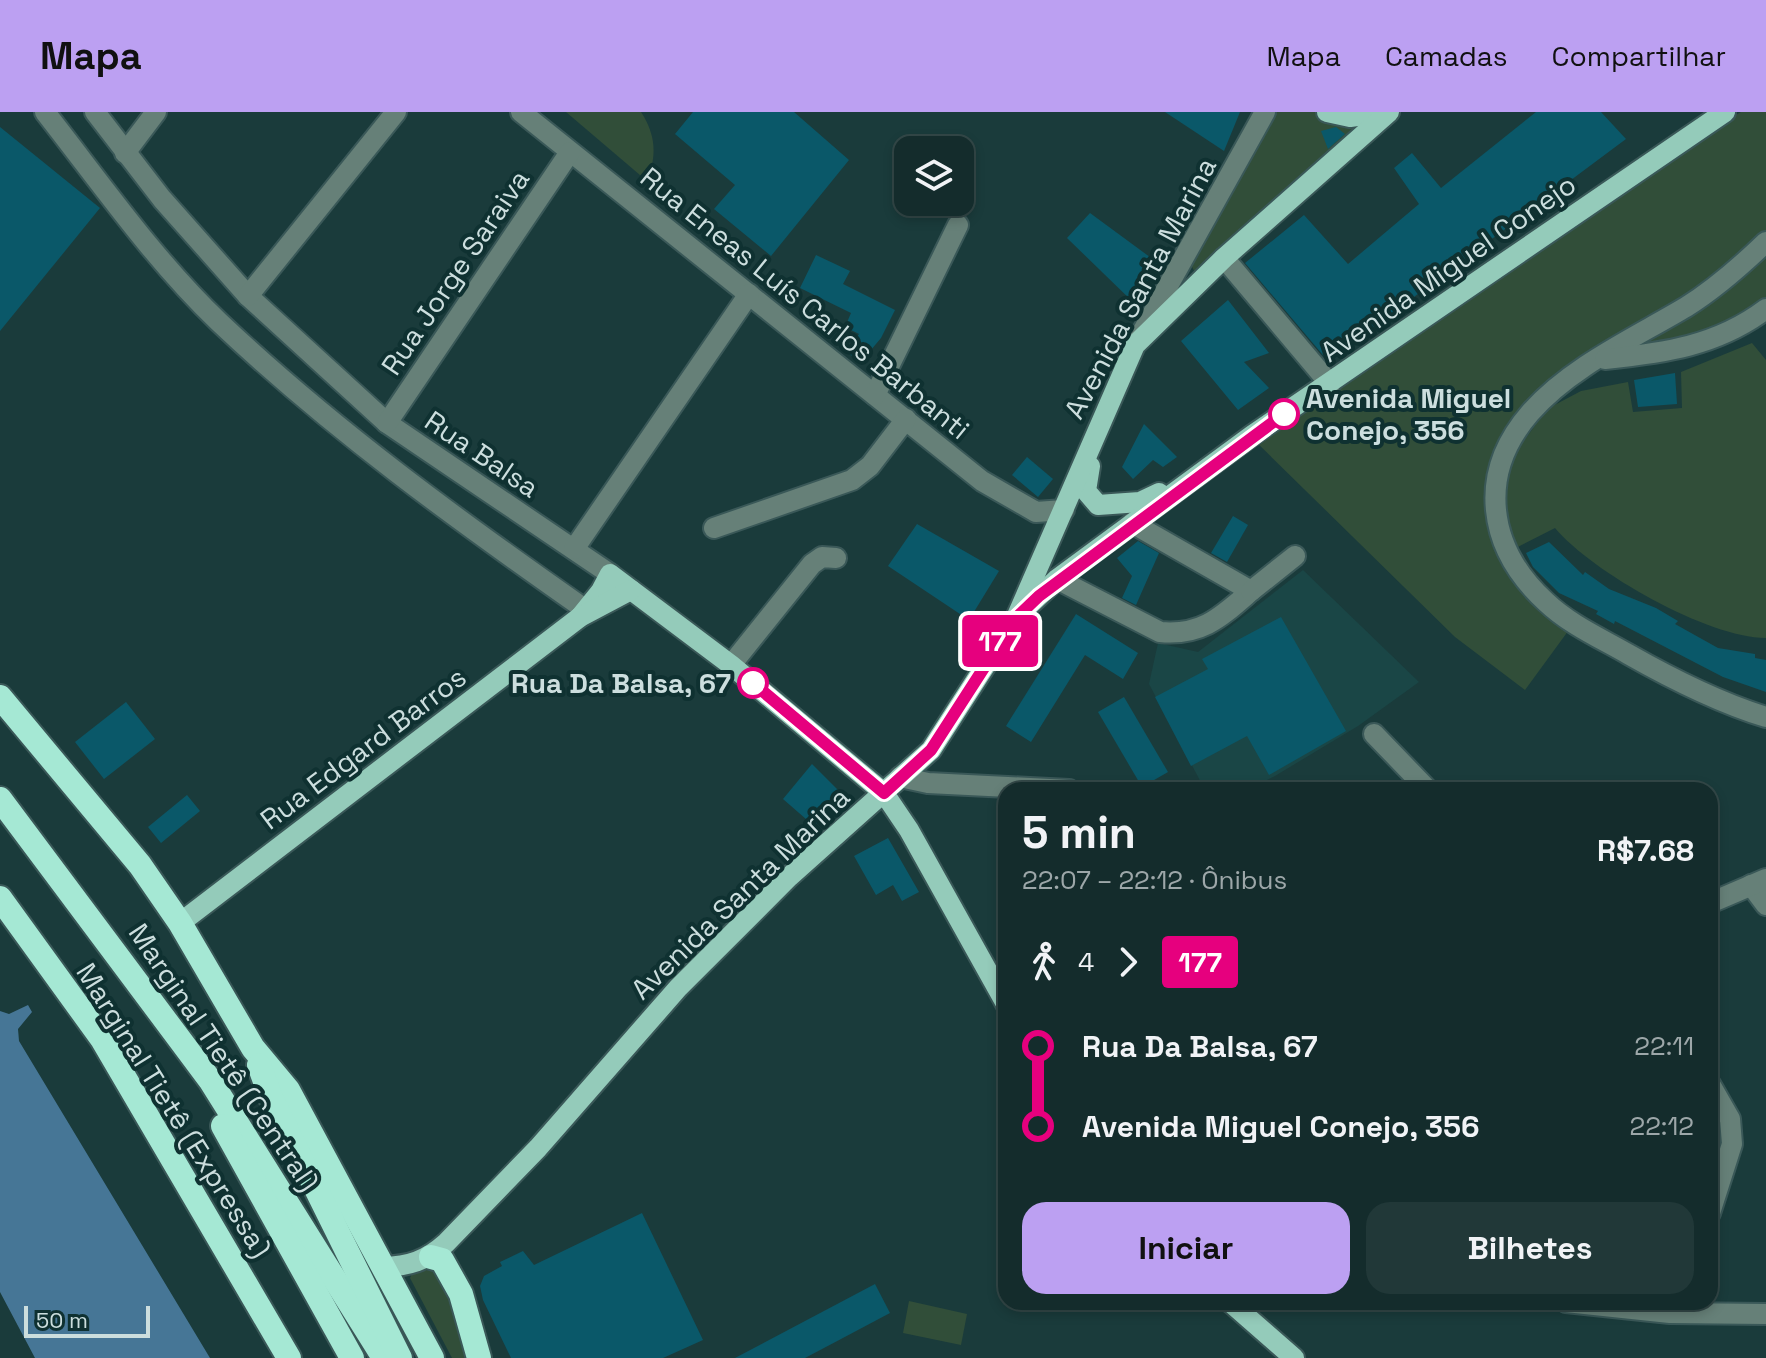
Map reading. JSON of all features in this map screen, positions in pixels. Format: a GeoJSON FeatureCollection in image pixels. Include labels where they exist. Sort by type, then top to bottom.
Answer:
{"type":"FeatureCollection","features":[{"type":"Feature","properties":{"kind":"highway"},"geometry":{"type":"LineString","coordinates":[[0,697],[140,865],[180,923],[253,1048],[288,1090],[432,1358]]}},
{"type":"Feature","properties":{"kind":"highway","name":"Marginal Tietê (Central)"},"geometry":{"type":"LineString","coordinates":[[0,799],[158,1008],[247,1134],[384,1358]]}},
{"type":"Feature","properties":{"kind":"highway","name":"Marginal Tietê (Expressa)"},"geometry":{"type":"LineString","coordinates":[[0,898],[102,1039],[289,1358]]}},
{"type":"Feature","properties":{"kind":"highway"},"geometry":{"type":"LineString","coordinates":[[158,1008],[352,1358]]}},
{"type":"Feature","properties":{"kind":"highway"},"geometry":{"type":"LineString","coordinates":[[253,1048],[271,1098],[400,1358]]}},
{"type":"Feature","properties":{"kind":"highway"},"geometry":{"type":"LineString","coordinates":[[431,1257],[442,1260],[452,1276],[479,1358]]}},
{"type":"Feature","properties":{"kind":"main road"},"geometry":{"type":"LineString","coordinates":[[1327,112],[1350,117],[1387,112]]}},
{"type":"Feature","properties":{"kind":"main road"},"geometry":{"type":"LineString","coordinates":[[1135,345],[1224,258],[1387,112]]}},
{"type":"Feature","properties":{"kind":"main road","name":"Avenida Miguel Conejo"},"geometry":{"type":"LineString","coordinates":[[1016,618],[1057,579],[1173,493],[1377,348],[1725,112]]}},
{"type":"Feature","properties":{"kind":"main road","name":"Avenida Santa Marina"},"geometry":{"type":"LineString","coordinates":[[431,1257],[538,1148],[678,988],[789,877],[931,750],[1016,618],[1064,510],[1089,443],[1135,345]]}},
{"type":"Feature","properties":{"kind":"main road"},"geometry":{"type":"LineString","coordinates":[[1089,443],[1093,456],[1086,491],[1098,505],[1116,506],[1140,502],[1157,493],[1173,493]]}},
{"type":"Feature","properties":{"kind":"main road","name":"Rua Edgard Barros"},"geometry":{"type":"LineString","coordinates":[[583,613],[610,574]]}},
{"type":"Feature","properties":{"kind":"main road","name":"Rua Balsa"},"geometry":{"type":"LineString","coordinates":[[610,574],[731,665],[884,793],[909,830],[998,990]]}},
{"type":"Feature","properties":{"kind":"main road","name":"Rua Edgard Barros"},"geometry":{"type":"LineString","coordinates":[[180,923],[583,613],[631,590]]}},
{"type":"Feature","properties":{"kind":"main road"},"geometry":{"type":"LineString","coordinates":[[383,1267],[412,1264],[431,1257]]}},
{"type":"Feature","properties":{"kind":"main road"},"geometry":{"type":"LineString","coordinates":[[1239,1310],[1294,1358]]}},
{"type":"Feature","properties":{"kind":"street"},"geometry":{"type":"LineString","coordinates":[[45,112],[161,257],[217,320],[339,429],[583,613]]}},
{"type":"Feature","properties":{"kind":"street","name":"Rua Balsa"},"geometry":{"type":"LineString","coordinates":[[95,112],[125,153],[248,296],[387,423],[610,574]]}},
{"type":"Feature","properties":{"kind":"street"},"geometry":{"type":"LineString","coordinates":[[125,153],[156,112]]}},
{"type":"Feature","properties":{"kind":"street"},"geometry":{"type":"LineString","coordinates":[[248,296],[396,112]]}},
{"type":"Feature","properties":{"kind":"street","name":"Rua Eneas Luís Carlos Barbanti"},"geometry":{"type":"LineString","coordinates":[[521,112],[982,481],[1036,512],[1064,510]]}},
{"type":"Feature","properties":{"kind":"street","name":"Avenida Santa Marina"},"geometry":{"type":"LineString","coordinates":[[1135,345],[1265,112]]}},
{"type":"Feature","properties":{"kind":"street","name":"Rua Jorge Saraiva"},"geometry":{"type":"LineString","coordinates":[[387,423],[570,152]]}},
{"type":"Feature","properties":{"kind":"street"},"geometry":{"type":"LineString","coordinates":[[875,395],[958,225]]}},
{"type":"Feature","properties":{"kind":"street"},"geometry":{"type":"LineString","coordinates":[[1766,242],[1705,294],[1559,386],[1530,413],[1511,440],[1499,464],[1494,493],[1505,548],[1523,578],[1574,623],[1682,685],[1766,717]]}},
{"type":"Feature","properties":{"kind":"street"},"geometry":{"type":"LineString","coordinates":[[1224,258],[1330,384]]}},
{"type":"Feature","properties":{"kind":"street"},"geometry":{"type":"LineString","coordinates":[[574,549],[749,294]]}},
{"type":"Feature","properties":{"kind":"street"},"geometry":{"type":"LineString","coordinates":[[1601,359],[1671,352],[1710,342],[1766,309]]}},
{"type":"Feature","properties":{"kind":"street"},"geometry":{"type":"LineString","coordinates":[[714,528],[852,480],[870,466],[906,419]]}},
{"type":"Feature","properties":{"kind":"street"},"geometry":{"type":"LineString","coordinates":[[1132,523],[1251,591]]}},
{"type":"Feature","properties":{"kind":"street"},"geometry":{"type":"LineString","coordinates":[[1057,579],[1160,632],[1179,634],[1214,623],[1295,556]]}},
{"type":"Feature","properties":{"kind":"street"},"geometry":{"type":"LineString","coordinates":[[731,665],[812,564],[822,557],[836,558]]}},
{"type":"Feature","properties":{"kind":"street"},"geometry":{"type":"LineString","coordinates":[[1374,734],[1420,782]]}},
{"type":"Feature","properties":{"kind":"street"},"geometry":{"type":"LineString","coordinates":[[900,777],[928,783],[998,786]]}},
{"type":"Feature","properties":{"kind":"street"},"geometry":{"type":"LineString","coordinates":[[1718,900],[1759,882],[1766,905]]}},
{"type":"Feature","properties":{"kind":"street"},"geometry":{"type":"LineString","coordinates":[[1718,1098],[1730,1119],[1732,1144],[1718,1188]]}},
{"type":"Feature","properties":{"kind":"street"},"geometry":{"type":"LineString","coordinates":[[1704,1310],[1766,1314]]}},
{"type":"Feature","properties":{"kind":"shaded area"},"geometry":{"type":"Polygon","coordinates":[[[1303,570],[1419,682],[1358,726],[1263,782],[1201,782],[1149,684],[1158,643],[1198,652],[1303,570]]]}},
{"type":"Feature","properties":{"kind":"shaded area"},"geometry":{"type":"Polygon","coordinates":[[[28,1005],[32,1012],[18,1029],[19,1041],[210,1358],[35,1358],[0,1292],[0,1011],[9,1014],[28,1005]]]}},
{"type":"Feature","properties":{"kind":"green space"},"geometry":{"type":"Polygon","coordinates":[[[566,112],[641,112],[650,129],[653,146],[647,181],[566,112]]]}},
{"type":"Feature","properties":{"kind":"green space"},"geometry":{"type":"Polygon","coordinates":[[[1265,112],[1389,112],[1197,276],[1186,256],[1265,112]]]}},
{"type":"Feature","properties":{"kind":"green space"},"geometry":{"type":"Polygon","coordinates":[[[1741,112],[1766,112],[1766,309],[1754,319],[1601,359],[1559,386],[1499,464],[1508,523],[1505,483],[1517,450],[1547,409],[1581,391],[1628,382],[1633,412],[1682,408],[1681,372],[1752,343],[1766,360],[1766,638],[1714,627],[1653,600],[1595,564],[1555,528],[1512,550],[1574,623],[1525,690],[1455,637],[1253,439],[1640,168],[1741,112]]]}},
{"type":"Feature","properties":{"kind":"green space"},"geometry":{"type":"Polygon","coordinates":[[[422,1269],[440,1273],[453,1299],[466,1358],[452,1358],[410,1278],[413,1271],[422,1269]]]}},
{"type":"Feature","properties":{"kind":"green space"},"geometry":{"type":"Polygon","coordinates":[[[909,1301],[967,1314],[961,1345],[903,1333],[909,1301]]]}},
{"type":"Feature","properties":{"kind":"building"},"geometry":{"type":"Polygon","coordinates":[[[693,112],[794,112],[849,160],[771,256],[714,209],[735,185],[675,134],[693,112]]]}},
{"type":"Feature","properties":{"kind":"building"},"geometry":{"type":"Polygon","coordinates":[[[1165,112],[1240,112],[1224,151],[1165,112]]]}},
{"type":"Feature","properties":{"kind":"building"},"geometry":{"type":"Polygon","coordinates":[[[1536,112],[1601,112],[1626,139],[1328,361],[1245,263],[1304,215],[1348,264],[1419,204],[1394,168],[1412,153],[1441,188],[1536,112]]]}},
{"type":"Feature","properties":{"kind":"building"},"geometry":{"type":"Polygon","coordinates":[[[0,127],[100,208],[0,331],[0,127]]]}},
{"type":"Feature","properties":{"kind":"building"},"geometry":{"type":"Polygon","coordinates":[[[1336,127],[1345,134],[1328,149],[1321,131],[1336,127]]]}},
{"type":"Feature","properties":{"kind":"building"},"geometry":{"type":"Polygon","coordinates":[[[1090,213],[1158,263],[1135,304],[1067,238],[1090,213]]]}},
{"type":"Feature","properties":{"kind":"building"},"geometry":{"type":"Polygon","coordinates":[[[816,255],[850,271],[843,284],[895,310],[881,338],[860,363],[846,351],[859,334],[845,327],[851,313],[800,288],[816,255]]]}},
{"type":"Feature","properties":{"kind":"building"},"geometry":{"type":"Polygon","coordinates":[[[1228,300],[1269,353],[1244,362],[1269,388],[1238,410],[1181,341],[1228,300]]]}},
{"type":"Feature","properties":{"kind":"building"},"geometry":{"type":"Polygon","coordinates":[[[1675,373],[1677,404],[1638,407],[1634,380],[1675,373]]]}},
{"type":"Feature","properties":{"kind":"building"},"geometry":{"type":"Polygon","coordinates":[[[1144,424],[1177,457],[1163,467],[1153,460],[1133,479],[1122,467],[1144,424]]]}},
{"type":"Feature","properties":{"kind":"building"},"geometry":{"type":"Polygon","coordinates":[[[1027,457],[1053,479],[1038,497],[1012,475],[1027,457]]]}},
{"type":"Feature","properties":{"kind":"building"},"geometry":{"type":"Polygon","coordinates":[[[1233,516],[1248,525],[1227,562],[1211,553],[1233,516]]]}},
{"type":"Feature","properties":{"kind":"building"},"geometry":{"type":"Polygon","coordinates":[[[917,524],[999,571],[969,620],[888,566],[917,524]]]}},
{"type":"Feature","properties":{"kind":"building"},"geometry":{"type":"Polygon","coordinates":[[[1138,541],[1159,553],[1136,605],[1122,598],[1132,576],[1117,558],[1138,541]]]}},
{"type":"Feature","properties":{"kind":"building"},"geometry":{"type":"Polygon","coordinates":[[[1549,542],[1583,575],[1585,572],[1609,589],[1656,608],[1678,621],[1675,624],[1718,648],[1755,654],[1755,658],[1766,660],[1766,692],[1723,677],[1615,621],[1614,624],[1596,614],[1598,611],[1559,593],[1533,567],[1526,553],[1549,542]]]}},
{"type":"Feature","properties":{"kind":"building"},"geometry":{"type":"Polygon","coordinates":[[[1076,614],[1138,653],[1123,679],[1085,655],[1031,742],[1006,726],[1076,614]]]}},
{"type":"Feature","properties":{"kind":"building"},"geometry":{"type":"Polygon","coordinates":[[[1281,617],[1346,731],[1269,775],[1247,736],[1191,766],[1155,697],[1208,669],[1202,659],[1281,617]]]}},
{"type":"Feature","properties":{"kind":"building"},"geometry":{"type":"Polygon","coordinates":[[[1124,697],[1168,772],[1151,782],[1139,782],[1098,712],[1124,697]]]}},
{"type":"Feature","properties":{"kind":"building"},"geometry":{"type":"Polygon","coordinates":[[[126,702],[155,739],[104,779],[75,742],[126,702]]]}},
{"type":"Feature","properties":{"kind":"building"},"geometry":{"type":"Polygon","coordinates":[[[812,764],[842,794],[814,826],[783,799],[812,764]]]}},
{"type":"Feature","properties":{"kind":"building"},"geometry":{"type":"Polygon","coordinates":[[[187,795],[200,811],[161,843],[148,827],[187,795]]]}},
{"type":"Feature","properties":{"kind":"building"},"geometry":{"type":"Polygon","coordinates":[[[888,838],[919,892],[902,901],[893,885],[876,895],[854,856],[888,838]]]}},
{"type":"Feature","properties":{"kind":"building"},"geometry":{"type":"Polygon","coordinates":[[[642,1213],[703,1340],[663,1358],[511,1358],[483,1300],[480,1286],[484,1276],[502,1266],[500,1262],[523,1251],[534,1265],[642,1213]]]}},
{"type":"Feature","properties":{"kind":"building"},"geometry":{"type":"Polygon","coordinates":[[[875,1284],[890,1313],[841,1339],[805,1358],[735,1358],[875,1284]]]}},
{"type":"Feature","properties":{"kind":"bus line","name":"177"},"geometry":{"type":"LineString","coordinates":[[753,683],[884,793],[931,750],[1016,618],[1039,596],[1132,523],[1284,414]]}},
{"type":"Feature","properties":{"kind":"place","name":"Avenida Miguel Conejo, 356"},"geometry":{"type":"Point","coordinates":[1284,414]}},
{"type":"Feature","properties":{"kind":"place","name":"Rua Da Balsa, 67"},"geometry":{"type":"Point","coordinates":[753,683]}}]}
